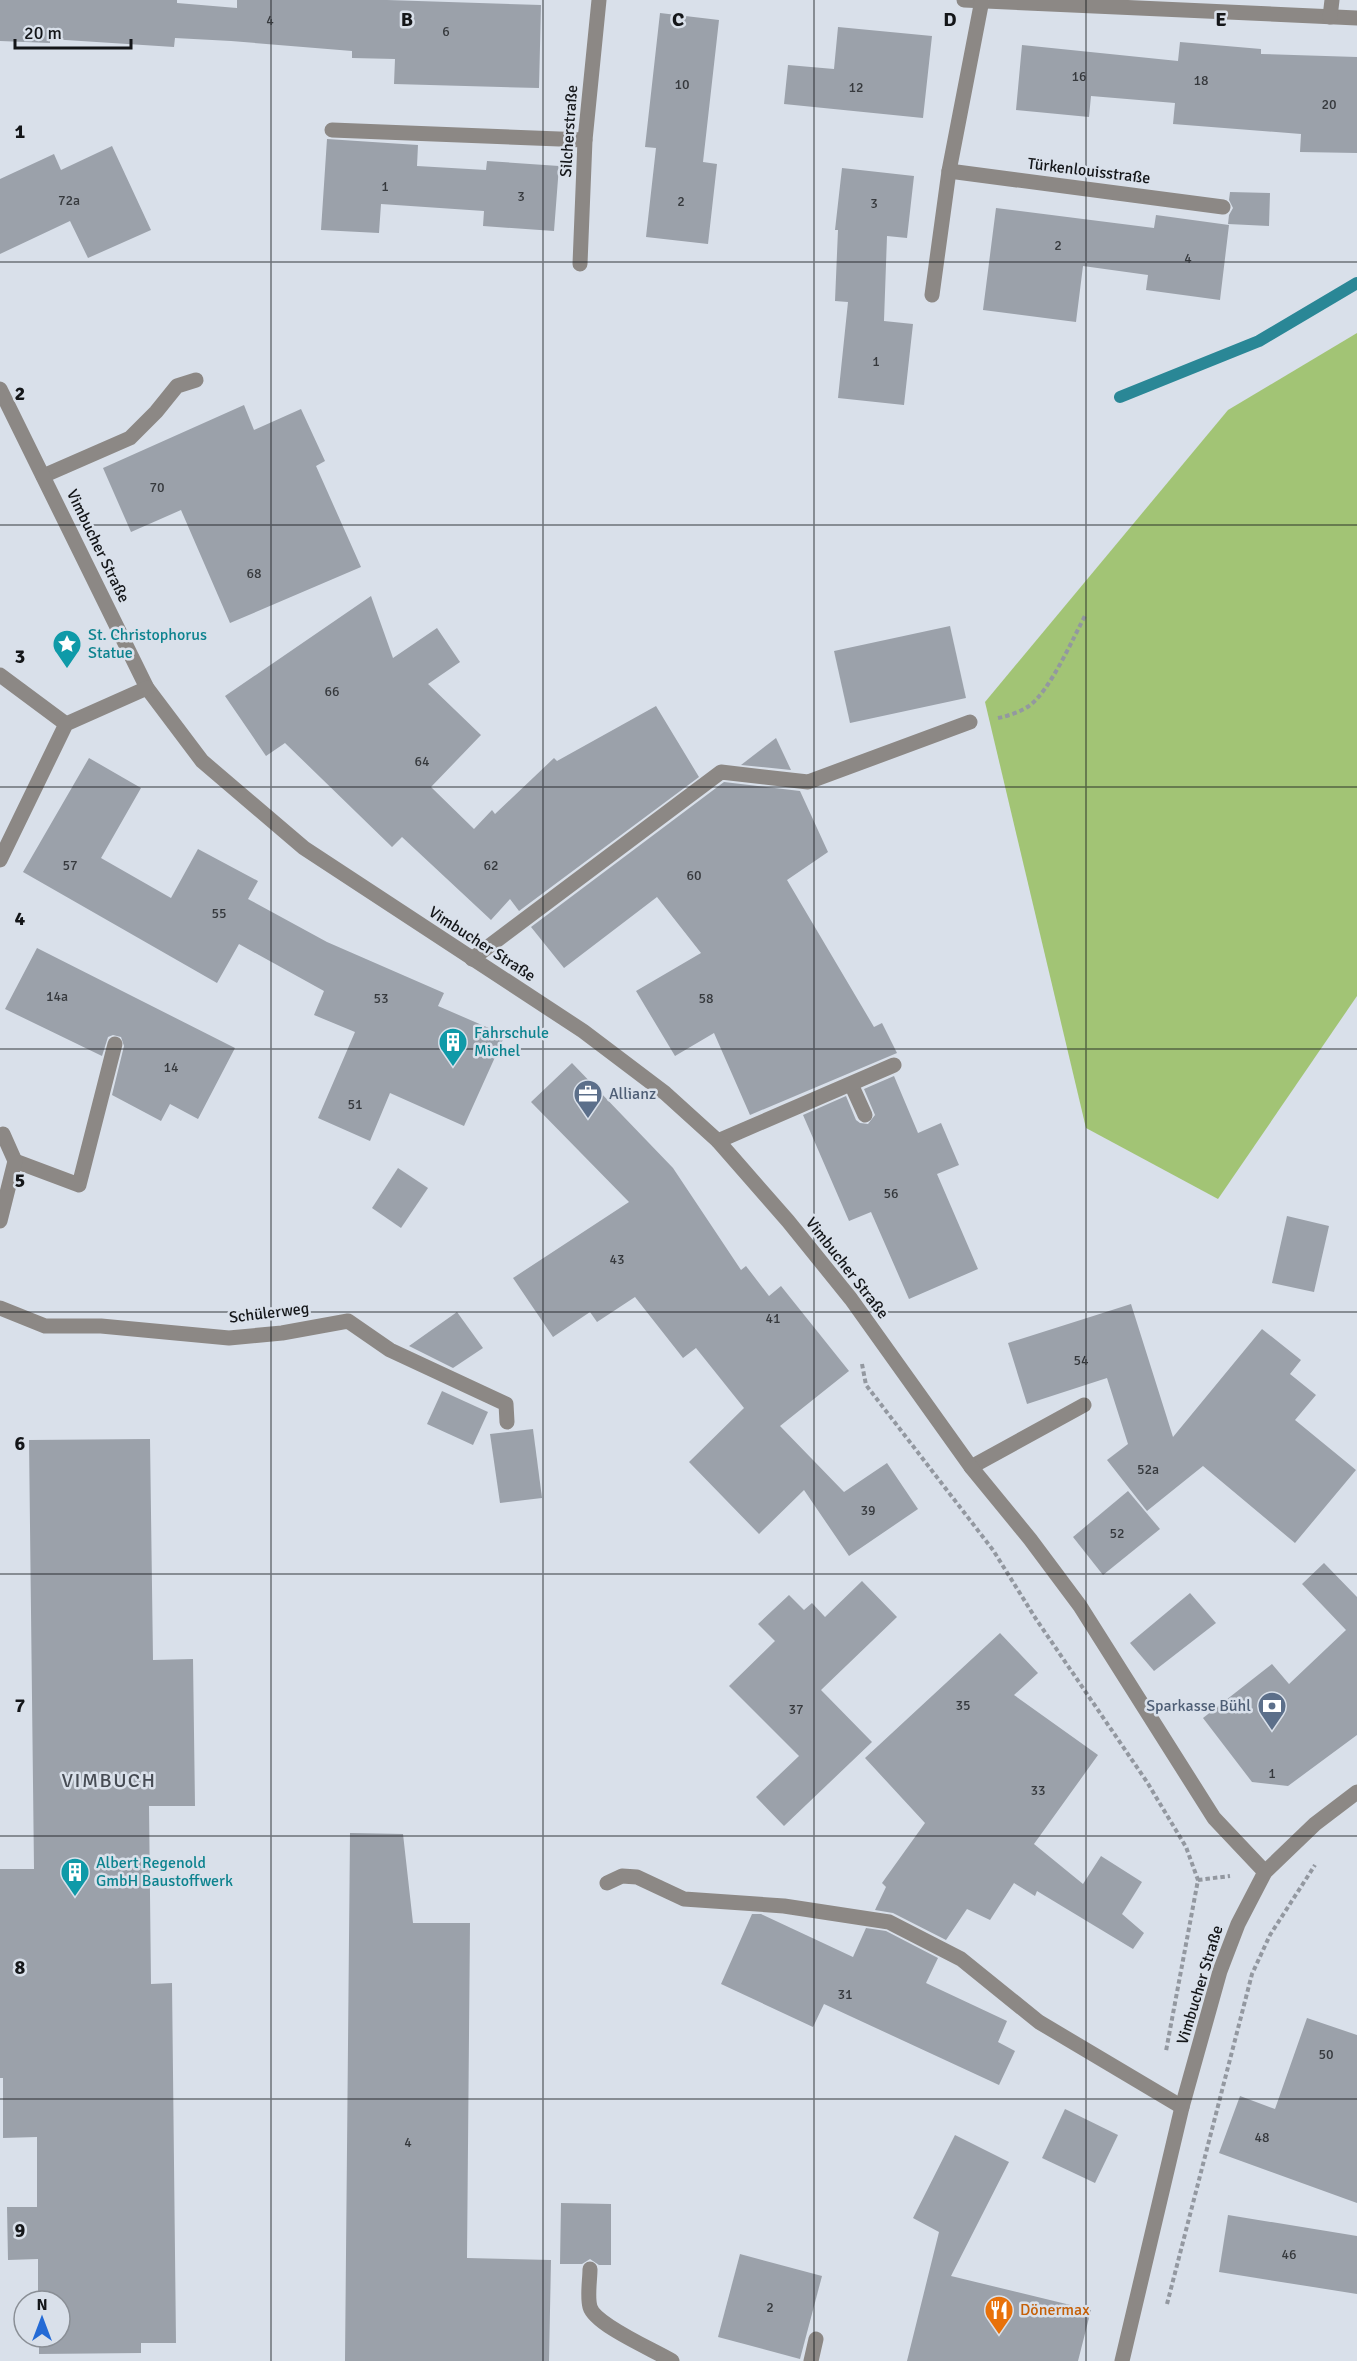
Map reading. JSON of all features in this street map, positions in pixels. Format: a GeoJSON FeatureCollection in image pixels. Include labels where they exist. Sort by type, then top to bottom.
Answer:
{"type":"FeatureCollection","features":[{"type":"Feature","properties":{"kind":"street","name":"Silcherstraße"},"geometry":{"type":"LineString","coordinates":[[579,264],[585,140],[599,0]]}},
{"type":"Feature","properties":{"kind":"street"},"geometry":{"type":"LineString","coordinates":[[964,0],[1357,18]]}},
{"type":"Feature","properties":{"kind":"street"},"geometry":{"type":"LineString","coordinates":[[1330,17],[1332,0]]}},
{"type":"Feature","properties":{"kind":"street"},"geometry":{"type":"LineString","coordinates":[[932,295],[949,171],[982,1]]}},
{"type":"Feature","properties":{"kind":"street"},"geometry":{"type":"LineString","coordinates":[[332,130],[585,140]]}},
{"type":"Feature","properties":{"kind":"street","name":"Türkenlouisstraße"},"geometry":{"type":"LineString","coordinates":[[949,171],[1223,207]]}},
{"type":"Feature","properties":{"kind":"street"},"geometry":{"type":"LineString","coordinates":[[43,476],[130,438],[150,419],[177,386],[196,380]]}},
{"type":"Feature","properties":{"kind":"street","name":"Vimbucher Straße"},"geometry":{"type":"LineString","coordinates":[[0,388],[147,688],[201,762],[304,848],[583,1031],[665,1093],[718,1142],[788,1221],[850,1299],[971,1467],[1030,1539],[1080,1606],[1214,1818],[1265,1872],[1238,1924],[1220,1971],[1182,2107],[1122,2361]]}},
{"type":"Feature","properties":{"kind":"street"},"geometry":{"type":"LineString","coordinates":[[0,675],[66,724]]}},
{"type":"Feature","properties":{"kind":"street"},"geometry":{"type":"LineString","coordinates":[[0,860],[66,724],[147,688]]}},
{"type":"Feature","properties":{"kind":"street"},"geometry":{"type":"LineString","coordinates":[[472,959],[721,772],[808,782],[970,722]]}},
{"type":"Feature","properties":{"kind":"street"},"geometry":{"type":"LineString","coordinates":[[15,1161],[79,1185],[115,1044]]}},
{"type":"Feature","properties":{"kind":"street"},"geometry":{"type":"LineString","coordinates":[[718,1142],[894,1065]]}},
{"type":"Feature","properties":{"kind":"street"},"geometry":{"type":"LineString","coordinates":[[851,1084],[865,1115]]}},
{"type":"Feature","properties":{"kind":"street"},"geometry":{"type":"LineString","coordinates":[[0,1221],[15,1161],[1,1131]]}},
{"type":"Feature","properties":{"kind":"street","name":"Schülerweg"},"geometry":{"type":"LineString","coordinates":[[0,1308],[45,1326],[101,1326],[229,1338],[282,1333],[348,1320],[390,1350],[506,1404],[507,1422]]}},
{"type":"Feature","properties":{"kind":"street"},"geometry":{"type":"LineString","coordinates":[[971,1467],[1084,1405]]}},
{"type":"Feature","properties":{"kind":"street"},"geometry":{"type":"LineString","coordinates":[[1265,1872],[1316,1824],[1357,1792]]}},
{"type":"Feature","properties":{"kind":"street"},"geometry":{"type":"LineString","coordinates":[[607,1883],[622,1876],[637,1877],[684,1899],[784,1906],[889,1922],[961,1959],[1039,2022],[1182,2107]]}},
{"type":"Feature","properties":{"kind":"street"},"geometry":{"type":"LineString","coordinates":[[590,2269],[590,2308],[602,2323],[650,2347],[672,2361]]}},
{"type":"Feature","properties":{"kind":"street"},"geometry":{"type":"LineString","coordinates":[[811,2361],[816,2339]]}},
{"type":"Feature","properties":{"kind":"path"},"geometry":{"type":"LineString","coordinates":[[970,722],[1006,716],[1029,706],[1056,669],[1086,614]]}},
{"type":"Feature","properties":{"kind":"path"},"geometry":{"type":"LineString","coordinates":[[860,1353],[866,1385],[993,1550],[1036,1619],[1147,1782],[1186,1847],[1198,1880]]}},
{"type":"Feature","properties":{"kind":"path"},"geometry":{"type":"LineString","coordinates":[[1167,2305],[1252,1974],[1270,1935],[1318,1862],[1316,1824]]}},
{"type":"Feature","properties":{"kind":"green space"},"geometry":{"type":"Polygon","coordinates":[[[1357,333],[1357,996],[1218,1199],[1086,1128],[985,702],[1228,410],[1357,333]]]}},
{"type":"Feature","properties":{"kind":"building"},"geometry":{"type":"Polygon","coordinates":[[[0,0],[177,0],[177,3],[237,8],[237,0],[387,0],[541,5],[539,88],[394,84],[395,59],[352,58],[352,51],[175,38],[174,47],[50,39],[50,43],[0,41],[0,0]]]}},
{"type":"Feature","properties":{"kind":"building"},"geometry":{"type":"Polygon","coordinates":[[[660,13],[719,20],[703,162],[717,164],[708,244],[646,237],[656,148],[645,147],[660,13]]]}},
{"type":"Feature","properties":{"kind":"building"},"geometry":{"type":"Polygon","coordinates":[[[838,27],[932,36],[923,118],[784,104],[788,65],[834,69],[838,27]]]}},
{"type":"Feature","properties":{"kind":"building"},"geometry":{"type":"Polygon","coordinates":[[[1180,42],[1261,49],[1261,54],[1357,57],[1357,153],[1300,152],[1301,134],[1173,124],[1175,103],[1091,96],[1089,117],[1016,110],[1022,45],[1178,61],[1180,42]]]}},
{"type":"Feature","properties":{"kind":"building"},"geometry":{"type":"Polygon","coordinates":[[[327,139],[418,145],[417,166],[486,170],[487,161],[559,166],[554,231],[483,226],[484,211],[381,204],[379,233],[321,230],[327,139]]]}},
{"type":"Feature","properties":{"kind":"building"},"geometry":{"type":"Polygon","coordinates":[[[112,146],[151,230],[88,258],[70,221],[0,254],[0,179],[54,154],[61,170],[112,146]]]}},
{"type":"Feature","properties":{"kind":"building"},"geometry":{"type":"Polygon","coordinates":[[[842,168],[914,176],[907,238],[887,236],[884,321],[913,324],[904,405],[838,398],[848,302],[835,301],[838,230],[835,230],[842,168]]]}},
{"type":"Feature","properties":{"kind":"building"},"geometry":{"type":"Polygon","coordinates":[[[1230,192],[1270,193],[1269,226],[1228,224],[1233,208],[1229,200],[1230,192]]]}},
{"type":"Feature","properties":{"kind":"building"},"geometry":{"type":"Polygon","coordinates":[[[996,208],[1154,228],[1156,215],[1229,225],[1220,300],[1146,290],[1148,275],[1083,266],[1076,322],[983,310],[996,208]]]}},
{"type":"Feature","properties":{"kind":"building"},"geometry":{"type":"Polygon","coordinates":[[[244,405],[254,430],[301,409],[325,461],[316,466],[361,567],[230,623],[181,510],[131,532],[103,468],[244,405]]]}},
{"type":"Feature","properties":{"kind":"building"},"geometry":{"type":"Polygon","coordinates":[[[371,596],[393,658],[437,628],[460,662],[428,684],[481,735],[431,787],[474,829],[492,810],[495,814],[554,758],[557,761],[656,706],[699,777],[519,911],[510,899],[491,920],[402,837],[392,847],[285,743],[266,756],[225,696],[371,596]]]}},
{"type":"Feature","properties":{"kind":"building"},"geometry":{"type":"Polygon","coordinates":[[[950,626],[966,698],[850,723],[834,651],[950,626]]]}},
{"type":"Feature","properties":{"kind":"building"},"geometry":{"type":"Polygon","coordinates":[[[776,738],[791,770],[741,765],[776,738]]]}},
{"type":"Feature","properties":{"kind":"building"},"geometry":{"type":"Polygon","coordinates":[[[89,758],[141,788],[101,858],[171,898],[198,849],[258,881],[248,899],[327,942],[444,993],[438,1006],[505,1035],[464,1126],[390,1093],[370,1141],[318,1118],[355,1032],[314,1015],[324,991],[239,944],[217,983],[23,872],[89,758]]]}},
{"type":"Feature","properties":{"kind":"building"},"geometry":{"type":"Polygon","coordinates":[[[724,782],[800,791],[828,852],[787,880],[874,1027],[882,1023],[897,1053],[750,1115],[714,1033],[675,1056],[636,991],[701,953],[657,897],[564,968],[531,927],[724,782]]]}},
{"type":"Feature","properties":{"kind":"building"},"geometry":{"type":"Polygon","coordinates":[[[37,948],[235,1048],[198,1119],[170,1104],[161,1121],[112,1095],[124,1046],[121,1037],[113,1035],[108,1037],[102,1056],[5,1009],[37,948]]]}},
{"type":"Feature","properties":{"kind":"building"},"geometry":{"type":"Polygon","coordinates":[[[572,1063],[673,1168],[741,1270],[746,1266],[769,1296],[781,1286],[849,1371],[780,1426],[844,1492],[887,1463],[918,1509],[849,1556],[804,1490],[759,1534],[689,1462],[744,1408],[696,1348],[683,1358],[635,1297],[597,1322],[590,1312],[553,1337],[513,1278],[629,1202],[531,1102],[572,1063]]]}},
{"type":"Feature","properties":{"kind":"building"},"geometry":{"type":"Polygon","coordinates":[[[894,1076],[918,1133],[941,1123],[959,1165],[937,1174],[978,1269],[909,1299],[871,1212],[849,1221],[803,1115],[846,1096],[856,1120],[868,1124],[875,1115],[864,1089],[894,1076]]]}},
{"type":"Feature","properties":{"kind":"building"},"geometry":{"type":"Polygon","coordinates":[[[398,1168],[428,1188],[401,1228],[372,1208],[398,1168]]]}},
{"type":"Feature","properties":{"kind":"building"},"geometry":{"type":"Polygon","coordinates":[[[1287,1216],[1329,1226],[1314,1292],[1272,1283],[1287,1216]]]}},
{"type":"Feature","properties":{"kind":"building"},"geometry":{"type":"Polygon","coordinates":[[[1131,1304],[1173,1437],[1262,1329],[1301,1360],[1290,1374],[1316,1395],[1295,1420],[1356,1470],[1295,1543],[1203,1466],[1147,1511],[1107,1460],[1128,1444],[1107,1378],[1027,1404],[1008,1343],[1131,1304]]]}},
{"type":"Feature","properties":{"kind":"building"},"geometry":{"type":"Polygon","coordinates":[[[457,1312],[483,1348],[453,1368],[409,1346],[457,1312]]]}},
{"type":"Feature","properties":{"kind":"building"},"geometry":{"type":"Polygon","coordinates":[[[442,1391],[488,1412],[473,1445],[427,1424],[442,1391]]]}},
{"type":"Feature","properties":{"kind":"building"},"geometry":{"type":"Polygon","coordinates":[[[533,1429],[542,1498],[500,1503],[490,1434],[533,1429]]]}},
{"type":"Feature","properties":{"kind":"building","name":"Albert Regenold GmbH Baustoffwerk"},"geometry":{"type":"Polygon","coordinates":[[[150,1439],[153,1660],[193,1659],[195,1806],[149,1806],[151,1984],[172,1983],[176,2343],[141,2343],[141,2353],[39,2354],[39,2349],[72,2349],[72,2289],[38,2289],[38,2259],[8,2260],[7,2207],[37,2207],[37,2137],[3,2138],[3,2078],[0,2078],[0,1869],[34,1869],[29,1440],[150,1439]]]}},
{"type":"Feature","properties":{"kind":"building"},"geometry":{"type":"Polygon","coordinates":[[[1128,1491],[1160,1529],[1103,1575],[1073,1537],[1128,1491]]]}},
{"type":"Feature","properties":{"kind":"building"},"geometry":{"type":"Polygon","coordinates":[[[1324,1563],[1357,1597],[1357,1735],[1288,1786],[1252,1782],[1203,1718],[1272,1664],[1289,1684],[1346,1630],[1302,1584],[1324,1563]]]}},
{"type":"Feature","properties":{"kind":"building"},"geometry":{"type":"Polygon","coordinates":[[[862,1581],[897,1617],[821,1690],[872,1742],[784,1826],[756,1797],[799,1756],[729,1686],[775,1641],[758,1624],[789,1595],[804,1610],[812,1603],[825,1617],[862,1581]]]}},
{"type":"Feature","properties":{"kind":"building"},"geometry":{"type":"Polygon","coordinates":[[[1190,1593],[1216,1623],[1154,1671],[1130,1643],[1190,1593]]]}},
{"type":"Feature","properties":{"kind":"building"},"geometry":{"type":"Polygon","coordinates":[[[1000,1633],[1038,1673],[1014,1695],[1098,1755],[1034,1844],[1083,1884],[1101,1856],[1142,1882],[1122,1914],[1144,1933],[1133,1949],[1037,1891],[1035,1896],[1014,1883],[990,1920],[967,1909],[946,1940],[893,1913],[875,1910],[886,1887],[882,1883],[925,1823],[865,1758],[1000,1633]]]}},
{"type":"Feature","properties":{"kind":"building"},"geometry":{"type":"Polygon","coordinates":[[[350,1833],[403,1834],[413,1923],[470,1923],[467,2258],[551,2260],[549,2361],[345,2361],[350,1833]]]}},
{"type":"Feature","properties":{"kind":"building"},"geometry":{"type":"Polygon","coordinates":[[[752,1914],[761,1914],[853,1957],[866,1928],[886,1931],[938,1958],[926,1983],[1007,2021],[998,2042],[1015,2051],[999,2085],[824,2004],[813,2027],[721,1984],[752,1914]]]}},
{"type":"Feature","properties":{"kind":"building"},"geometry":{"type":"Polygon","coordinates":[[[1307,2018],[1357,2035],[1357,2203],[1219,2153],[1240,2096],[1275,2109],[1307,2018]]]}},
{"type":"Feature","properties":{"kind":"building"},"geometry":{"type":"Polygon","coordinates":[[[1065,2109],[1118,2135],[1095,2183],[1042,2158],[1065,2109]]]}},
{"type":"Feature","properties":{"kind":"building","name":"Dönermax"},"geometry":{"type":"Polygon","coordinates":[[[955,2135],[1009,2162],[951,2276],[1091,2310],[1078,2361],[907,2361],[939,2232],[913,2218],[955,2135]]]}},
{"type":"Feature","properties":{"kind":"building"},"geometry":{"type":"Polygon","coordinates":[[[561,2203],[611,2204],[611,2265],[599,2265],[590,2259],[582,2264],[560,2264],[561,2203]]]}},
{"type":"Feature","properties":{"kind":"building"},"geometry":{"type":"Polygon","coordinates":[[[1228,2215],[1357,2236],[1357,2294],[1219,2272],[1228,2215]]]}},
{"type":"Feature","properties":{"kind":"building"},"geometry":{"type":"Polygon","coordinates":[[[740,2254],[822,2276],[800,2359],[718,2337],[740,2254]]]}},
{"type":"Feature","properties":{"kind":"waterway"},"geometry":{"type":"LineString","coordinates":[[1120,397],[1259,341],[1357,283]]}},
{"type":"Feature","properties":{"kind":"place","name":"St. Christophorus Statue"},"geometry":{"type":"Point","coordinates":[67,670]}},
{"type":"Feature","properties":{"kind":"place","name":"Fahrschule Michel"},"geometry":{"type":"Point","coordinates":[453,1068]}},
{"type":"Feature","properties":{"kind":"place","name":"Allianz"},"geometry":{"type":"Point","coordinates":[588,1120]}},
{"type":"Feature","properties":{"kind":"place","name":"Sparkasse Bühl"},"geometry":{"type":"Point","coordinates":[1272,1732]}},
{"type":"Feature","properties":{"kind":"place","name":"Albert Regenold GmbH Baustoffwerk"},"geometry":{"type":"Point","coordinates":[75,1898]}},
{"type":"Feature","properties":{"kind":"place","name":"Dönermax"},"geometry":{"type":"Point","coordinates":[999,2336]}},
{"type":"Feature","properties":{"kind":"district","name":"VIMBUCH"},"geometry":{"type":"Point","coordinates":[109,1780]}}]}
